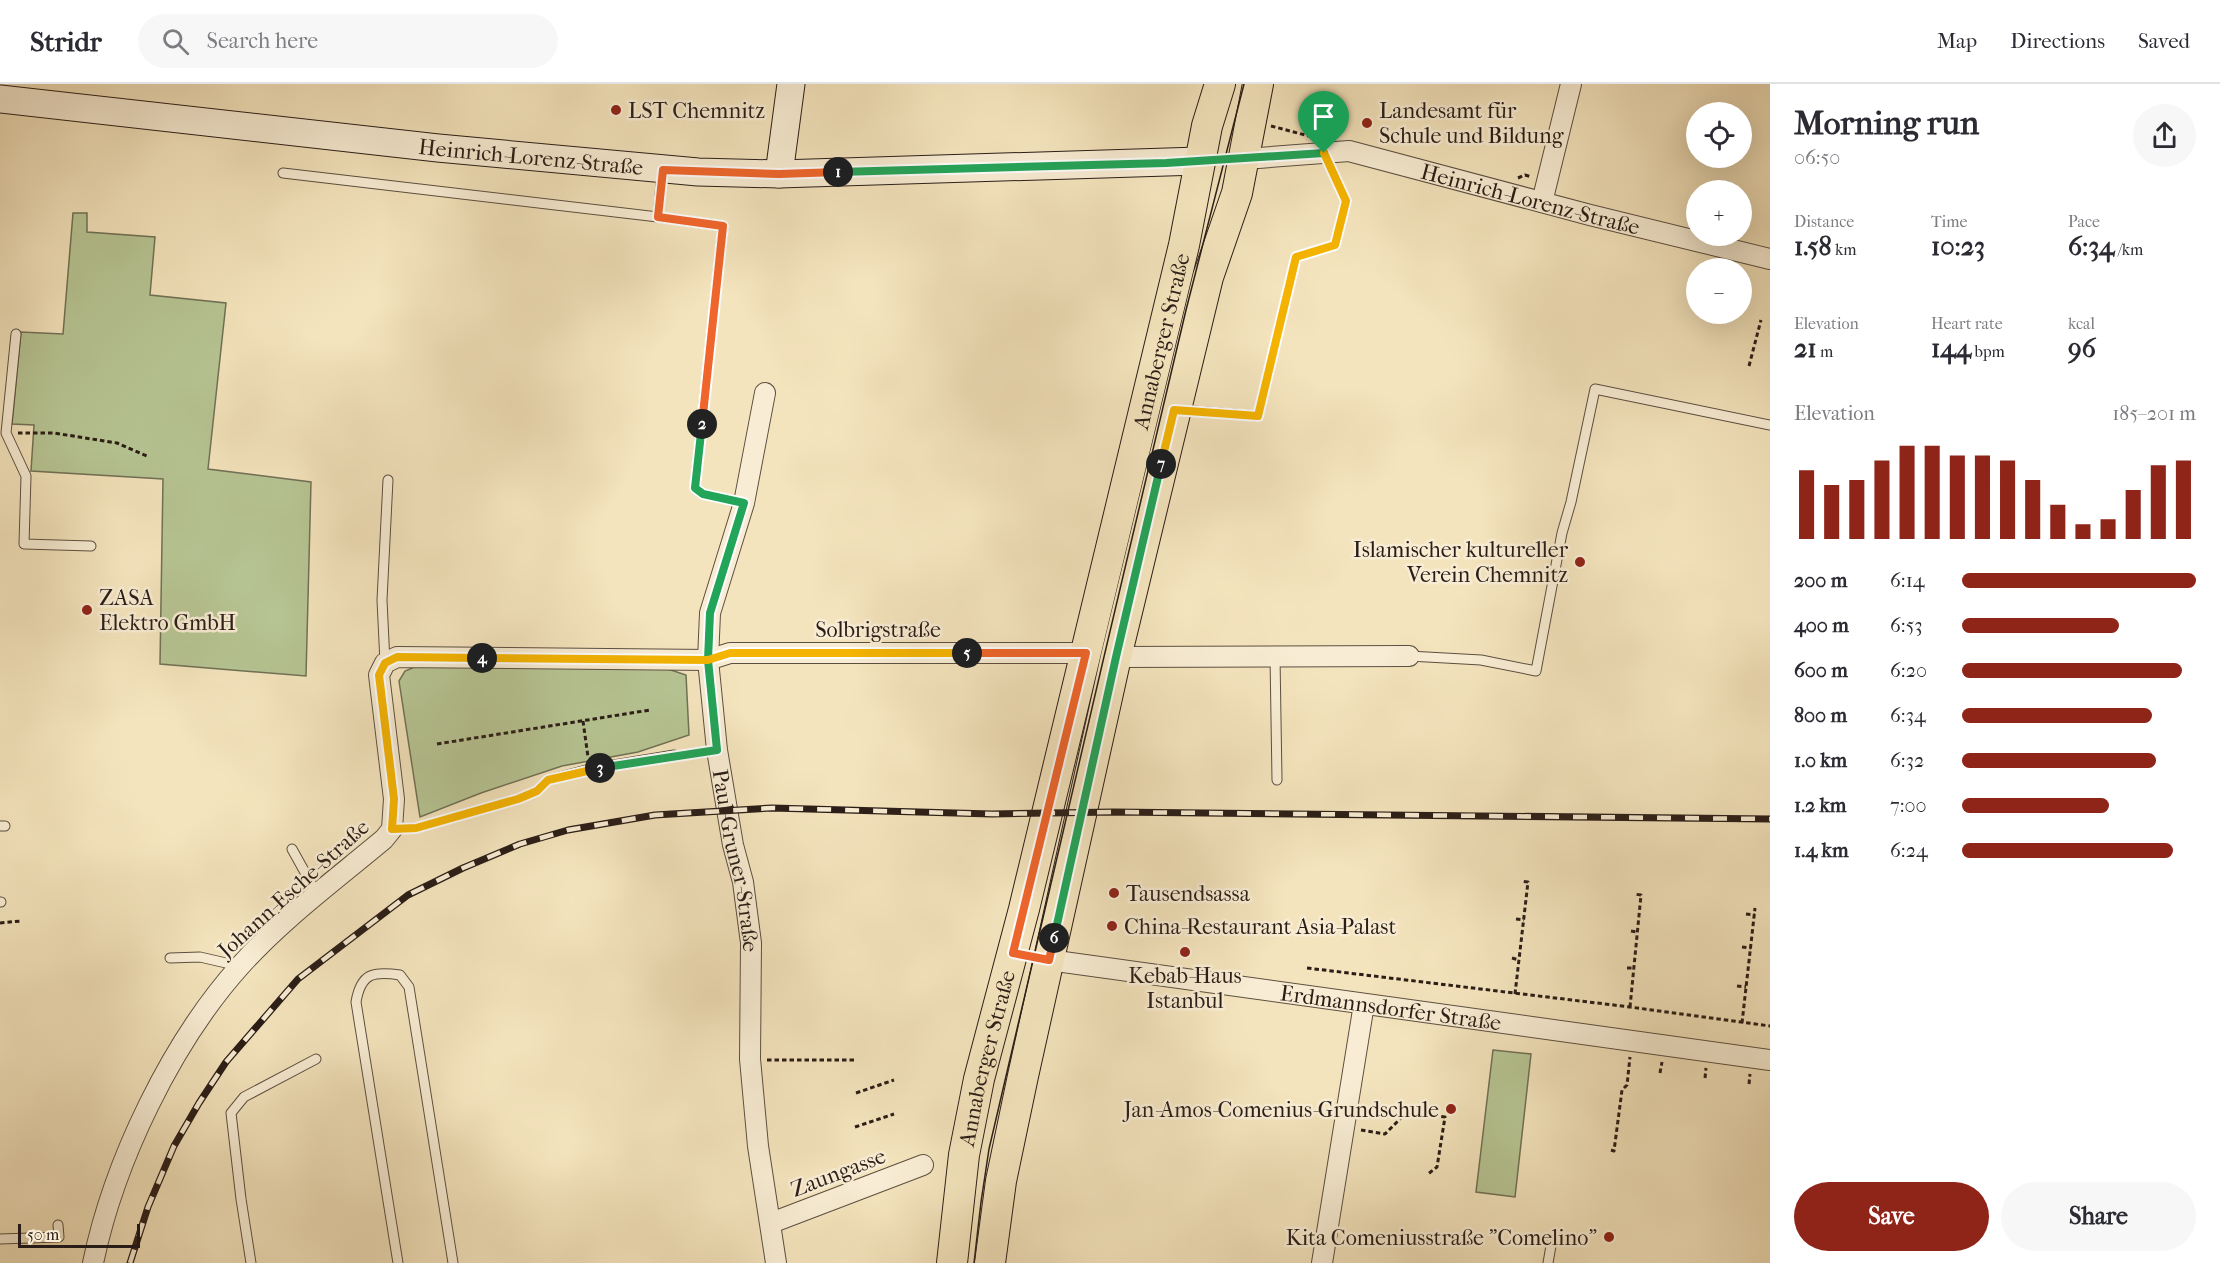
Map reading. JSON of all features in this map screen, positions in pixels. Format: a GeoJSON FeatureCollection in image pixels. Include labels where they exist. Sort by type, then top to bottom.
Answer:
{"type":"FeatureCollection","features":[{"type":"Feature","properties":{"kind":"main road","name":"Annaberger Straße"},"geometry":{"type":"LineString","coordinates":[[952,1263],[958,1193],[972,1114],[1086,653],[1184,245],[1207,126],[1220,84]]}},
{"type":"Feature","properties":{"kind":"main road","name":"Annaberger Straße"},"geometry":{"type":"LineString","coordinates":[[990,1263],[1001,1181],[1116,657],[1208,277],[1237,193],[1258,84]]}},
{"type":"Feature","properties":{"kind":"main road","name":"Heinrich-Lorenz-Straße"},"geometry":{"type":"LineString","coordinates":[[1199,161],[1245,159]]}},
{"type":"Feature","properties":{"kind":"main road","name":"Erdmannsdorfer Straße"},"geometry":{"type":"LineString","coordinates":[[1013,953],[1049,960]]}},
{"type":"Feature","properties":{"kind":"street"},"geometry":{"type":"LineString","coordinates":[[779,174],[791,84]]}},
{"type":"Feature","properties":{"kind":"street"},"geometry":{"type":"LineString","coordinates":[[1542,202],[1571,84]]}},
{"type":"Feature","properties":{"kind":"street","name":"Heinrich-Lorenz-Straße"},"geometry":{"type":"LineString","coordinates":[[0,99],[438,148],[663,170],[779,174],[1199,161]]}},
{"type":"Feature","properties":{"kind":"street","name":"Heinrich-Lorenz-Straße"},"geometry":{"type":"LineString","coordinates":[[1245,159],[1348,151],[1770,259]]}},
{"type":"Feature","properties":{"kind":"street","name":"Paul-Gruner-Straße"},"geometry":{"type":"LineString","coordinates":[[765,393],[744,503],[710,613],[708,660],[717,750],[733,845],[743,882],[751,943],[750,1059],[758,1146],[776,1263]]}},
{"type":"Feature","properties":{"kind":"street","name":"Solbrigstraße"},"geometry":{"type":"LineString","coordinates":[[708,660],[730,653],[1086,653]]}},
{"type":"Feature","properties":{"kind":"street"},"geometry":{"type":"LineString","coordinates":[[1116,657],[1409,656]]}},
{"type":"Feature","properties":{"kind":"street"},"geometry":{"type":"LineString","coordinates":[[385,663],[397,657],[708,660]]}},
{"type":"Feature","properties":{"kind":"street","name":"Johann-Esche-Straße"},"geometry":{"type":"LineString","coordinates":[[93,1263],[113,1192],[141,1124],[164,1075],[192,1028],[240,966],[282,925],[384,839],[392,829],[394,799],[379,675],[385,663]]}},
{"type":"Feature","properties":{"kind":"street","name":"Erdmannsdorfer Straße"},"geometry":{"type":"LineString","coordinates":[[1049,960],[1770,1060]]}},
{"type":"Feature","properties":{"kind":"street"},"geometry":{"type":"LineString","coordinates":[[1322,1263],[1364,1004]]}},
{"type":"Feature","properties":{"kind":"street","name":"Zaungasse"},"geometry":{"type":"LineString","coordinates":[[771,1223],[923,1165]]}},
{"type":"Feature","properties":{"kind":"lane"},"geometry":{"type":"LineString","coordinates":[[1174,410],[1258,416],[1296,257],[1335,245],[1338,234],[1346,201],[1324,153]]}},
{"type":"Feature","properties":{"kind":"lane"},"geometry":{"type":"LineString","coordinates":[[658,217],[663,170]]}},
{"type":"Feature","properties":{"kind":"lane"},"geometry":{"type":"LineString","coordinates":[[283,173],[723,226],[695,488],[703,494],[744,503]]}},
{"type":"Feature","properties":{"kind":"lane"},"geometry":{"type":"LineString","coordinates":[[16,334],[3,433],[26,476],[24,544],[91,546]]}},
{"type":"Feature","properties":{"kind":"lane"},"geometry":{"type":"LineString","coordinates":[[1409,656],[1481,660],[1536,671],[1562,533],[1595,390],[1770,425]]}},
{"type":"Feature","properties":{"kind":"lane"},"geometry":{"type":"LineString","coordinates":[[385,663],[382,600],[388,480]]}},
{"type":"Feature","properties":{"kind":"lane"},"geometry":{"type":"LineString","coordinates":[[1275,657],[1276,780]]}},
{"type":"Feature","properties":{"kind":"lane"},"geometry":{"type":"LineString","coordinates":[[392,829],[416,828],[518,799],[537,791],[548,780],[590,769],[674,755]]}},
{"type":"Feature","properties":{"kind":"lane"},"geometry":{"type":"LineString","coordinates":[[292,849],[318,895]]}},
{"type":"Feature","properties":{"kind":"lane"},"geometry":{"type":"LineString","coordinates":[[170,958],[200,957],[240,966]]}},
{"type":"Feature","properties":{"kind":"lane"},"geometry":{"type":"LineString","coordinates":[[398,1263],[356,1002],[359,985],[372,975],[386,973],[400,975],[409,987],[453,1263]]}},
{"type":"Feature","properties":{"kind":"lane"},"geometry":{"type":"LineString","coordinates":[[251,1263],[231,1113],[244,1097],[316,1059]]}},
{"type":"Feature","properties":{"kind":"lane"},"geometry":{"type":"LineString","coordinates":[[0,1239],[59,1237],[58,1225]]}},
{"type":"Feature","properties":{"kind":"lane"},"geometry":{"type":"LineString","coordinates":[[1548,1263],[1552,1240]]}},
{"type":"Feature","properties":{"kind":"path"},"geometry":{"type":"LineString","coordinates":[[1749,366],[1761,320]]}},
{"type":"Feature","properties":{"kind":"path"},"geometry":{"type":"LineString","coordinates":[[3,433],[54,432],[117,442],[147,456]]}},
{"type":"Feature","properties":{"kind":"path"},"geometry":{"type":"LineString","coordinates":[[437,744],[650,710]]}},
{"type":"Feature","properties":{"kind":"path"},"geometry":{"type":"LineString","coordinates":[[583,721],[590,769]]}},
{"type":"Feature","properties":{"kind":"path"},"geometry":{"type":"LineString","coordinates":[[674,755],[717,750]]}},
{"type":"Feature","properties":{"kind":"path"},"geometry":{"type":"LineString","coordinates":[[1515,994],[1528,882],[1521,881]]}},
{"type":"Feature","properties":{"kind":"path"},"geometry":{"type":"LineString","coordinates":[[1630,1007],[1641,895],[1634,894]]}},
{"type":"Feature","properties":{"kind":"path"},"geometry":{"type":"LineString","coordinates":[[1742,1023],[1755,908]]}},
{"type":"Feature","properties":{"kind":"path"},"geometry":{"type":"LineString","coordinates":[[1746,914],[1755,915]]}},
{"type":"Feature","properties":{"kind":"path"},"geometry":{"type":"LineString","coordinates":[[1516,919],[1524,920]]}},
{"type":"Feature","properties":{"kind":"path"},"geometry":{"type":"LineString","coordinates":[[0,923],[21,921]]}},
{"type":"Feature","properties":{"kind":"path"},"geometry":{"type":"LineString","coordinates":[[1631,931],[1637,932]]}},
{"type":"Feature","properties":{"kind":"path"},"geometry":{"type":"LineString","coordinates":[[1742,946],[1751,948]]}},
{"type":"Feature","properties":{"kind":"path"},"geometry":{"type":"LineString","coordinates":[[1512,958],[1519,960]]}},
{"type":"Feature","properties":{"kind":"path"},"geometry":{"type":"LineString","coordinates":[[1627,968],[1634,969]]}},
{"type":"Feature","properties":{"kind":"path"},"geometry":{"type":"LineString","coordinates":[[1307,969],[1770,1026]]}},
{"type":"Feature","properties":{"kind":"path"},"geometry":{"type":"LineString","coordinates":[[1737,986],[1746,987]]}},
{"type":"Feature","properties":{"kind":"path"},"geometry":{"type":"LineString","coordinates":[[1611,1150],[1614,1151],[1617,1114],[1622,1090],[1627,1085],[1632,1041]]}},
{"type":"Feature","properties":{"kind":"path"},"geometry":{"type":"LineString","coordinates":[[750,1059],[856,1060]]}},
{"type":"Feature","properties":{"kind":"path"},"geometry":{"type":"LineString","coordinates":[[1660,1073],[1662,1062]]}},
{"type":"Feature","properties":{"kind":"path"},"geometry":{"type":"LineString","coordinates":[[1705,1078],[1706,1068]]}},
{"type":"Feature","properties":{"kind":"path"},"geometry":{"type":"LineString","coordinates":[[1749,1084],[1750,1072]]}},
{"type":"Feature","properties":{"kind":"path"},"geometry":{"type":"LineString","coordinates":[[856,1093],[894,1080]]}},
{"type":"Feature","properties":{"kind":"path"},"geometry":{"type":"LineString","coordinates":[[1344,1127],[1385,1134],[1407,1112],[1444,1117],[1437,1167],[1428,1174]]}},
{"type":"Feature","properties":{"kind":"path"},"geometry":{"type":"LineString","coordinates":[[855,1127],[894,1114]]}},
{"type":"Feature","properties":{"kind":"green space"},"geometry":{"type":"Polygon","coordinates":[[[73,213],[87,213],[87,232],[155,237],[150,295],[226,303],[208,469],[311,482],[306,676],[160,664],[163,479],[31,471],[34,425],[12,424],[21,332],[63,334],[73,213]]]}},
{"type":"Feature","properties":{"kind":"green space"},"geometry":{"type":"Polygon","coordinates":[[[417,666],[668,669],[686,675],[689,735],[638,752],[562,766],[481,793],[420,817],[399,681],[405,671],[417,666]]]}},
{"type":"Feature","properties":{"kind":"green space"},"geometry":{"type":"Polygon","coordinates":[[[1493,1050],[1531,1054],[1515,1197],[1476,1192],[1493,1050]]]}},
{"type":"Feature","properties":{"kind":"tram line"},"geometry":{"type":"LineString","coordinates":[[974,1263],[989,1149],[1186,310],[1244,84]]}},
{"type":"Feature","properties":{"kind":"railway"},"geometry":{"type":"LineString","coordinates":[[130,1263],[148,1207],[174,1146],[199,1103],[226,1062],[298,979],[408,895],[520,844],[568,830],[655,815],[772,808],[992,814],[1114,812],[1770,819]]}},
{"type":"Feature","properties":{"kind":"place","name":"LST Chemnitz"},"geometry":{"type":"Point","coordinates":[616,110]}},
{"type":"Feature","properties":{"kind":"place","name":"Landesamt für Schule und Bildung"},"geometry":{"type":"Point","coordinates":[1367,123]}},
{"type":"Feature","properties":{"kind":"place","name":"Islamischer kultureller Verein Chemnitz"},"geometry":{"type":"Point","coordinates":[1580,562]}},
{"type":"Feature","properties":{"kind":"place","name":"ZASA Elektro GmbH"},"geometry":{"type":"Point","coordinates":[87,610]}},
{"type":"Feature","properties":{"kind":"place","name":"Tausendsassa"},"geometry":{"type":"Point","coordinates":[1114,893]}},
{"type":"Feature","properties":{"kind":"place","name":"China-Restaurant Asia-Palast"},"geometry":{"type":"Point","coordinates":[1112,926]}},
{"type":"Feature","properties":{"kind":"place","name":"Kebab-Haus Istanbul"},"geometry":{"type":"Point","coordinates":[1185,952]}},
{"type":"Feature","properties":{"kind":"place","name":"Jan-Amos-Comenius-Grundschule"},"geometry":{"type":"Point","coordinates":[1451,1109]}},
{"type":"Feature","properties":{"kind":"place","name":"Kita Comeniusstraße \"Comelino\""},"geometry":{"type":"Point","coordinates":[1609,1237]}},
{"type":"Feature","properties":{"kind":"route"},"geometry":{"type":"LineString","coordinates":[[1324,153],[1216,161],[825,173],[779,174],[663,170],[658,217],[723,226],[695,488],[703,494],[744,503],[710,613],[708,660],[717,750],[590,769],[548,780],[529,796],[416,828],[392,829],[394,799],[379,675],[385,663],[397,657],[708,660],[730,653],[1086,653],[1013,953],[1049,960],[1116,657],[1174,410],[1258,416],[1296,257],[1335,245],[1346,201],[1324,153]]}}]}
